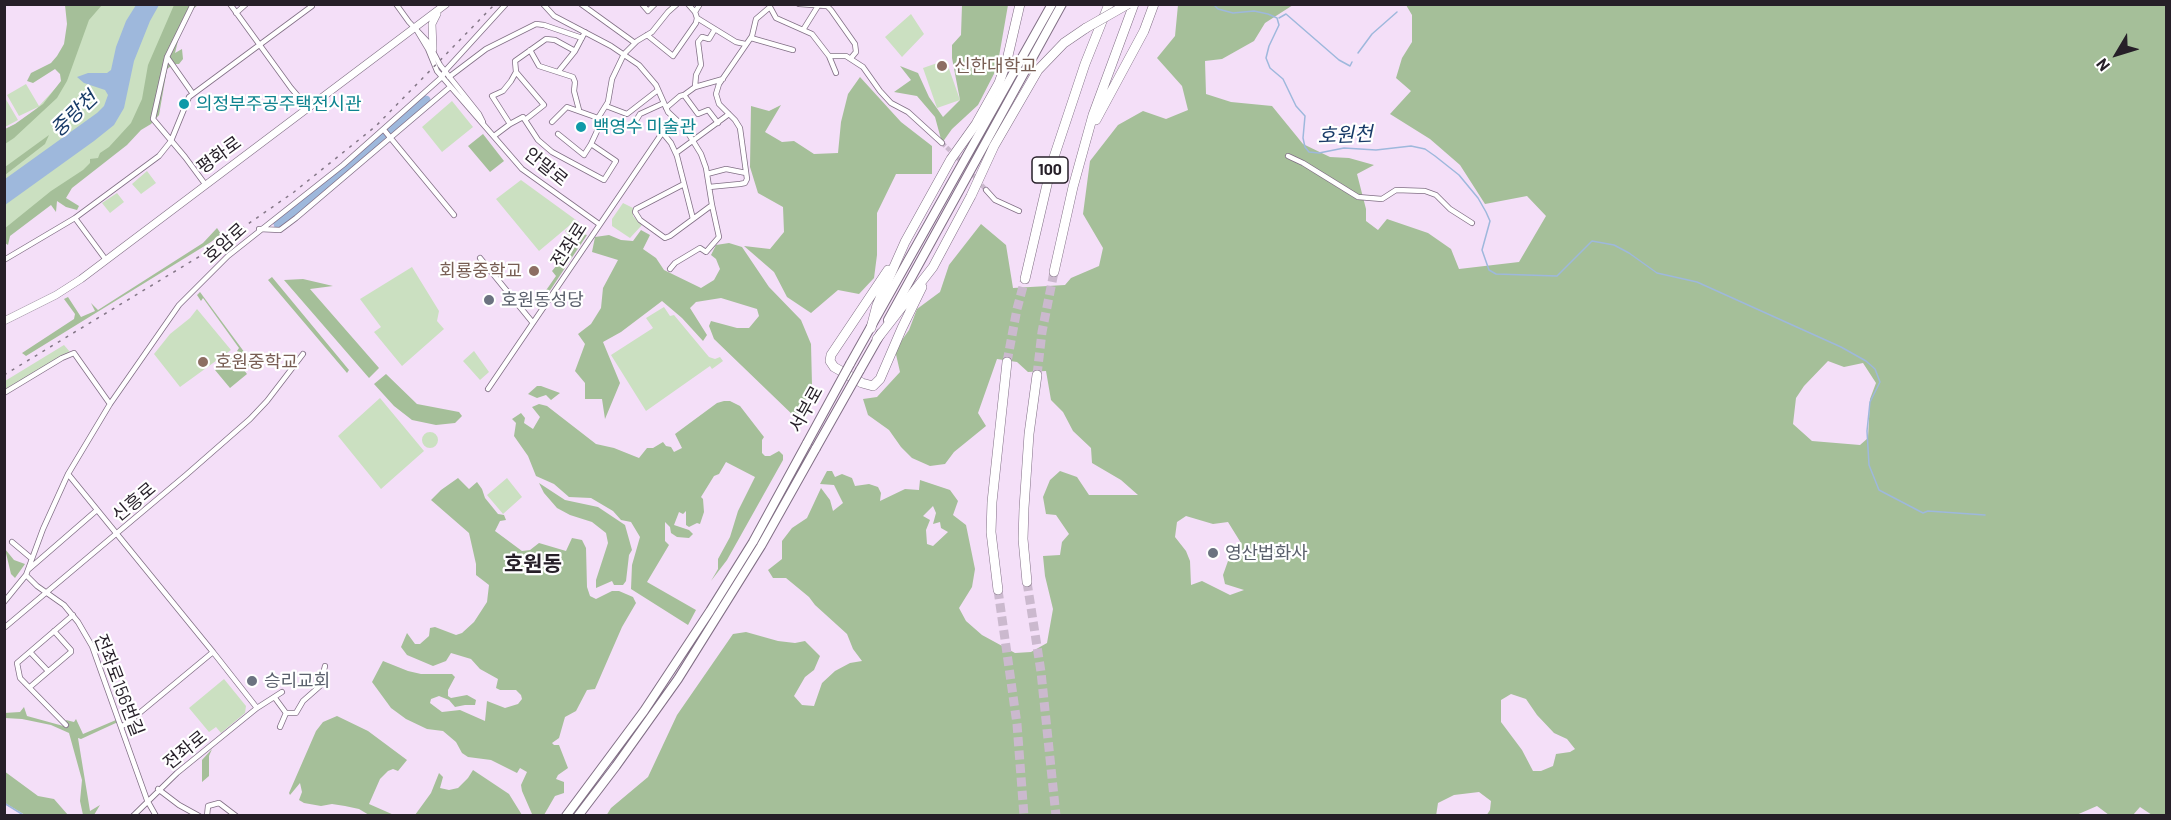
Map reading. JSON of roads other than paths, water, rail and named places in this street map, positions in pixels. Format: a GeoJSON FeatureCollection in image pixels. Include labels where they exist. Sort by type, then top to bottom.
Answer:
{"type":"FeatureCollection","features":[{"type":"Feature","properties":{"kind":"highway"},"geometry":{"type":"LineString","coordinates":[[1010,46],[1014,4]]}},
{"type":"Feature","properties":{"kind":"highway"},"geometry":{"type":"LineString","coordinates":[[1020,4],[1007,60],[999,83],[976,124],[951,159],[874,294],[832,351],[830,361],[834,367],[866,385],[873,386],[877,383],[884,371],[902,328],[971,196],[994,146],[1036,73],[1057,49],[1086,28],[1128,4]]}},
{"type":"Feature","properties":{"kind":"highway","name":"서부로"},"geometry":{"type":"LineString","coordinates":[[566,816],[632,727],[710,612],[753,542],[1052,4]]}},
{"type":"Feature","properties":{"kind":"highway","name":"서부로"},"geometry":{"type":"LineString","coordinates":[[578,816],[690,661],[756,554],[878,339],[1062,4]]}},
{"type":"Feature","properties":{"kind":"highway","name":"100"},"geometry":{"type":"LineString","coordinates":[[1024,279],[1052,163],[1085,64],[1109,4]]}},
{"type":"Feature","properties":{"kind":"highway","name":"100"},"geometry":{"type":"LineString","coordinates":[[1054,272],[1070,196],[1086,142],[1108,73],[1134,4]]}},
{"type":"Feature","properties":{"kind":"highway"},"geometry":{"type":"LineString","coordinates":[[1086,142],[1144,31],[1154,4]]}},
{"type":"Feature","properties":{"kind":"highway"},"geometry":{"type":"LineString","coordinates":[[871,328],[877,305],[905,242]]}},
{"type":"Feature","properties":{"kind":"highway"},"geometry":{"type":"LineString","coordinates":[[878,339],[933,267]]}},
{"type":"Feature","properties":{"kind":"highway"},"geometry":{"type":"LineString","coordinates":[[998,590],[991,532],[995,469],[1007,362]]}},
{"type":"Feature","properties":{"kind":"highway"},"geometry":{"type":"LineString","coordinates":[[1028,582],[1023,539],[1036,375]]}},
{"type":"Feature","properties":{"kind":"main road","name":"평화로"},"geometry":{"type":"LineString","coordinates":[[4,321],[56,295],[106,260],[443,7]]}},
{"type":"Feature","properties":{"kind":"main road"},"geometry":{"type":"LineString","coordinates":[[433,49],[432,24],[443,7]]}},
{"type":"Feature","properties":{"kind":"street"},"geometry":{"type":"LineString","coordinates":[[193,4],[167,57],[153,118],[205,184]]}},
{"type":"Feature","properties":{"kind":"street"},"geometry":{"type":"LineString","coordinates":[[230,4],[309,109]]}},
{"type":"Feature","properties":{"kind":"street"},"geometry":{"type":"LineString","coordinates":[[236,13],[246,4]]}},
{"type":"Feature","properties":{"kind":"street"},"geometry":{"type":"LineString","coordinates":[[4,260],[75,218],[159,156],[171,141],[189,97],[312,6],[311,4]]}},
{"type":"Feature","properties":{"kind":"street","name":"안말로"},"geometry":{"type":"LineString","coordinates":[[396,4],[433,49],[449,77],[479,114],[483,123]]}},
{"type":"Feature","properties":{"kind":"street","name":"호암로"},"geometry":{"type":"LineString","coordinates":[[4,602],[26,573],[68,474],[110,404],[179,305],[228,256],[343,165],[442,77],[506,4]]}},
{"type":"Feature","properties":{"kind":"street"},"geometry":{"type":"LineString","coordinates":[[543,4],[554,16],[624,54],[651,77],[665,106],[694,141],[704,159],[719,237],[706,252],[700,248],[675,263],[670,269]]}},
{"type":"Feature","properties":{"kind":"street"},"geometry":{"type":"LineString","coordinates":[[581,4],[635,43]]}},
{"type":"Feature","properties":{"kind":"street"},"geometry":{"type":"LineString","coordinates":[[642,4],[648,11],[655,4]]}},
{"type":"Feature","properties":{"kind":"street"},"geometry":{"type":"LineString","coordinates":[[558,134],[584,155],[598,129],[598,118],[606,106],[612,79],[624,54],[647,35],[677,4]]}},
{"type":"Feature","properties":{"kind":"street"},"geometry":{"type":"LineString","coordinates":[[688,4],[697,18],[736,42],[745,44]]}},
{"type":"Feature","properties":{"kind":"street"},"geometry":{"type":"LineString","coordinates":[[695,12],[700,4]]}},
{"type":"Feature","properties":{"kind":"street"},"geometry":{"type":"LineString","coordinates":[[800,4],[827,6],[831,10],[851,37],[856,49],[851,58]]}},
{"type":"Feature","properties":{"kind":"street"},"geometry":{"type":"LineString","coordinates":[[709,187],[745,183],[746,173],[740,128],[716,99],[717,89],[751,38],[756,18],[769,6],[776,18],[816,38],[829,56],[836,73]]}},
{"type":"Feature","properties":{"kind":"street"},"geometry":{"type":"LineString","coordinates":[[803,30],[818,6]]}},
{"type":"Feature","properties":{"kind":"street"},"geometry":{"type":"LineString","coordinates":[[647,35],[673,56],[681,47],[697,18]]}},
{"type":"Feature","properties":{"kind":"street"},"geometry":{"type":"LineString","coordinates":[[449,77],[486,49],[536,24],[544,24],[582,38]]}},
{"type":"Feature","properties":{"kind":"street","name":"안말로"},"geometry":{"type":"LineString","coordinates":[[416,28],[442,77],[522,169],[599,224]]}},
{"type":"Feature","properties":{"kind":"street"},"geometry":{"type":"LineString","coordinates":[[694,87],[701,65],[698,42],[702,37],[709,39],[715,29]]}},
{"type":"Feature","properties":{"kind":"street"},"geometry":{"type":"LineString","coordinates":[[558,72],[575,51],[585,32]]}},
{"type":"Feature","properties":{"kind":"street"},"geometry":{"type":"LineString","coordinates":[[751,38],[793,50]]}},
{"type":"Feature","properties":{"kind":"street"},"geometry":{"type":"LineString","coordinates":[[510,124],[492,96],[503,91],[512,81],[516,72],[515,61],[546,39],[555,40],[575,51]]}},
{"type":"Feature","properties":{"kind":"street"},"geometry":{"type":"LineString","coordinates":[[530,50],[539,66],[573,77],[579,110]]}},
{"type":"Feature","properties":{"kind":"street"},"geometry":{"type":"LineString","coordinates":[[829,56],[846,56],[863,67],[891,103],[908,112],[942,143]]}},
{"type":"Feature","properties":{"kind":"street"},"geometry":{"type":"LineString","coordinates":[[167,57],[194,94]]}},
{"type":"Feature","properties":{"kind":"street"},"geometry":{"type":"LineString","coordinates":[[516,72],[544,105],[525,120]]}},
{"type":"Feature","properties":{"kind":"street"},"geometry":{"type":"LineString","coordinates":[[632,127],[640,114],[665,106],[694,87],[723,79]]}},
{"type":"Feature","properties":{"kind":"street"},"geometry":{"type":"LineString","coordinates":[[259,230],[280,230],[350,174],[450,87]]}},
{"type":"Feature","properties":{"kind":"street"},"geometry":{"type":"LineString","coordinates":[[606,106],[627,114],[658,90]]}},
{"type":"Feature","properties":{"kind":"street"},"geometry":{"type":"LineString","coordinates":[[684,95],[698,114],[708,110],[718,123]]}},
{"type":"Feature","properties":{"kind":"street"},"geometry":{"type":"LineString","coordinates":[[552,122],[567,107],[598,118]]}},
{"type":"Feature","properties":{"kind":"street"},"geometry":{"type":"LineString","coordinates":[[676,153],[729,114]]}},
{"type":"Feature","properties":{"kind":"street"},"geometry":{"type":"LineString","coordinates":[[494,136],[523,117],[538,140],[552,152],[604,180],[616,161],[591,144]]}},
{"type":"Feature","properties":{"kind":"street","name":"전좌로"},"geometry":{"type":"LineString","coordinates":[[488,389],[673,117]]}},
{"type":"Feature","properties":{"kind":"street"},"geometry":{"type":"LineString","coordinates":[[384,130],[454,215]]}},
{"type":"Feature","properties":{"kind":"street"},"geometry":{"type":"LineString","coordinates":[[662,132],[676,153],[693,219]]}},
{"type":"Feature","properties":{"kind":"street"},"geometry":{"type":"LineString","coordinates":[[1288,156],[1358,197],[1382,199],[1396,190],[1425,191],[1436,195],[1449,209],[1472,223]]}},
{"type":"Feature","properties":{"kind":"street"},"geometry":{"type":"LineString","coordinates":[[343,165],[350,174]]}},
{"type":"Feature","properties":{"kind":"street"},"geometry":{"type":"LineString","coordinates":[[707,174],[726,169],[746,173]]}},
{"type":"Feature","properties":{"kind":"street"},"geometry":{"type":"LineString","coordinates":[[684,184],[642,205],[635,212],[640,220],[665,238],[712,205]]}},
{"type":"Feature","properties":{"kind":"street"},"geometry":{"type":"LineString","coordinates":[[986,190],[995,200],[1019,211]]}},
{"type":"Feature","properties":{"kind":"street"},"geometry":{"type":"LineString","coordinates":[[75,218],[106,260]]}},
{"type":"Feature","properties":{"kind":"street"},"geometry":{"type":"LineString","coordinates":[[480,258],[533,323]]}},
{"type":"Feature","properties":{"kind":"street"},"geometry":{"type":"LineString","coordinates":[[4,393],[74,353],[110,404]]}},
{"type":"Feature","properties":{"kind":"street","name":"신흥로"},"geometry":{"type":"LineString","coordinates":[[4,628],[250,419],[303,354]]}},
{"type":"Feature","properties":{"kind":"street"},"geometry":{"type":"LineString","coordinates":[[68,474],[257,708]]}},
{"type":"Feature","properties":{"kind":"street"},"geometry":{"type":"LineString","coordinates":[[26,573],[97,510]]}},
{"type":"Feature","properties":{"kind":"street"},"geometry":{"type":"LineString","coordinates":[[12,542],[32,558]]}},
{"type":"Feature","properties":{"kind":"street","name":"전좌로156번길"},"geometry":{"type":"LineString","coordinates":[[26,573],[64,605],[92,646],[147,800],[156,816]]}},
{"type":"Feature","properties":{"kind":"street"},"geometry":{"type":"LineString","coordinates":[[66,724],[21,678],[17,663],[73,615]]}},
{"type":"Feature","properties":{"kind":"street"},"geometry":{"type":"LineString","coordinates":[[30,687],[71,650],[54,631]]}},
{"type":"Feature","properties":{"kind":"street"},"geometry":{"type":"LineString","coordinates":[[30,652],[48,671]]}},
{"type":"Feature","properties":{"kind":"street"},"geometry":{"type":"LineString","coordinates":[[121,727],[213,652]]}},
{"type":"Feature","properties":{"kind":"street"},"geometry":{"type":"LineString","coordinates":[[286,713],[296,713],[303,701],[320,686],[324,666]]}},
{"type":"Feature","properties":{"kind":"street","name":"전좌로"},"geometry":{"type":"LineString","coordinates":[[132,816],[158,789],[257,708],[282,692]]}},
{"type":"Feature","properties":{"kind":"street"},"geometry":{"type":"LineString","coordinates":[[275,698],[286,713]]}},
{"type":"Feature","properties":{"kind":"street"},"geometry":{"type":"LineString","coordinates":[[280,727],[286,713]]}},
{"type":"Feature","properties":{"kind":"street"},"geometry":{"type":"LineString","coordinates":[[158,789],[179,805],[199,816]]}},
{"type":"Feature","properties":{"kind":"street"},"geometry":{"type":"LineString","coordinates":[[207,816],[208,806],[219,803],[236,816]]}},
{"type":"Feature","properties":{"kind":"water","name":"중랑천"},"geometry":{"type":"Polygon","coordinates":[[[136,5],[159,5],[134,61],[124,108],[114,125],[5,205],[5,179],[104,106],[108,95],[105,90],[84,83],[77,77],[88,73],[107,73],[111,70],[116,47],[126,21],[136,5]]]}},
{"type":"Feature","properties":{"kind":"waterway","name":"호원천"},"geometry":{"type":"LineString","coordinates":[[1213,4],[1218,9],[1233,13],[1254,11],[1277,18],[1279,25],[1266,58],[1270,68],[1283,79],[1296,106],[1305,116],[1303,138],[1309,152],[1319,153],[1344,148],[1376,150],[1411,146],[1425,149],[1459,175],[1486,212],[1490,221],[1482,250],[1489,270],[1496,274],[1557,276],[1592,241],[1614,245],[1657,273],[1697,282],[1841,347],[1866,361],[1875,369],[1880,382],[1870,402],[1867,431],[1869,465],[1879,490],[1923,513],[1928,511],[1985,515]]}},
{"type":"Feature","properties":{"kind":"waterway"},"geometry":{"type":"LineString","coordinates":[[1358,53],[1372,34],[1397,12]]}},
{"type":"Feature","properties":{"kind":"waterway"},"geometry":{"type":"LineString","coordinates":[[1279,18],[1286,14],[1339,60],[1350,66],[1352,62]]}},
{"type":"Feature","properties":{"kind":"waterway"},"geometry":{"type":"LineString","coordinates":[[278,224],[340,176],[426,100]]}},
{"type":"Feature","properties":{"kind":"waterway"},"geometry":{"type":"LineString","coordinates":[[4,803],[25,816]]}},
{"type":"Feature","properties":{"kind":"tunnel"},"geometry":{"type":"LineString","coordinates":[[942,143],[964,164]]}},
{"type":"Feature","properties":{"kind":"tunnel"},"geometry":{"type":"LineString","coordinates":[[969,170],[986,190]]}},
{"type":"Feature","properties":{"kind":"tunnel"},"geometry":{"type":"LineString","coordinates":[[1037,375],[1042,332],[1054,272]]}},
{"type":"Feature","properties":{"kind":"tunnel"},"geometry":{"type":"LineString","coordinates":[[1007,362],[1025,279]]}},
{"type":"Feature","properties":{"kind":"tunnel"},"geometry":{"type":"LineString","coordinates":[[1027,582],[1041,672],[1056,816]]}},
{"type":"Feature","properties":{"kind":"tunnel"},"geometry":{"type":"LineString","coordinates":[[998,590],[1017,724],[1024,816]]}},
{"type":"Feature","properties":{"kind":"railway"},"geometry":{"type":"LineString","coordinates":[[4,375],[215,247],[294,192],[376,126],[495,4]]}},
{"type":"Feature","properties":{"kind":"place","name":"신한대학교"},"geometry":{"type":"Point","coordinates":[942,66]}},
{"type":"Feature","properties":{"kind":"place","name":"의정부주공주택전시관"},"geometry":{"type":"Point","coordinates":[184,104]}},
{"type":"Feature","properties":{"kind":"place","name":"백영수 미술관"},"geometry":{"type":"Point","coordinates":[581,127]}},
{"type":"Feature","properties":{"kind":"place","name":"회룡중학교"},"geometry":{"type":"Point","coordinates":[534,271]}},
{"type":"Feature","properties":{"kind":"place","name":"호원동성당"},"geometry":{"type":"Point","coordinates":[489,300]}},
{"type":"Feature","properties":{"kind":"place","name":"호원중학교"},"geometry":{"type":"Point","coordinates":[203,362]}},
{"type":"Feature","properties":{"kind":"place","name":"영산법화사"},"geometry":{"type":"Point","coordinates":[1213,553]}},
{"type":"Feature","properties":{"kind":"place","name":"승리교회"},"geometry":{"type":"Point","coordinates":[252,681]}},
{"type":"Feature","properties":{"kind":"district","name":"호원동"},"geometry":{"type":"Point","coordinates":[533,564]}}]}
